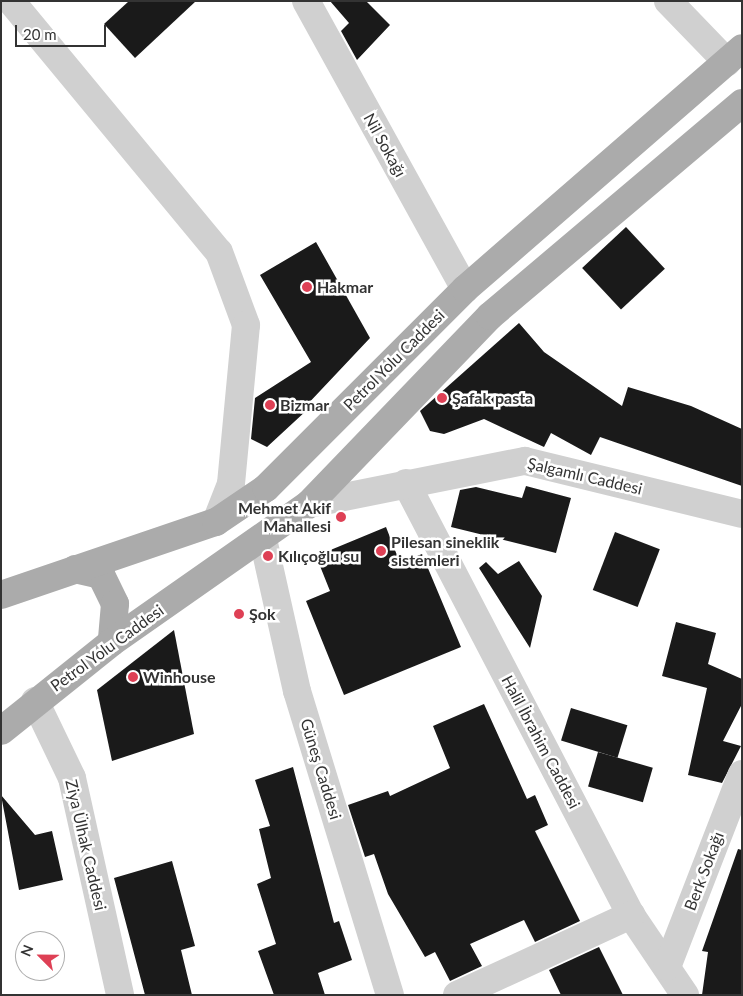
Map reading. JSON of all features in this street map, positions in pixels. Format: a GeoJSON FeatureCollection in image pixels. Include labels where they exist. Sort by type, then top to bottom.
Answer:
{"type":"FeatureCollection","features":[{"type":"Feature","properties":{"kind":"main road","name":"Petrol Yolu Caddesi"},"geometry":{"type":"LineString","coordinates":[[1,595],[216,522],[266,488],[465,289],[734,55]]}},
{"type":"Feature","properties":{"kind":"main road","name":"Petrol Yolu Caddesi"},"geometry":{"type":"LineString","coordinates":[[1,732],[35,701],[112,642],[264,539],[309,504],[490,316],[742,104]]}},
{"type":"Feature","properties":{"kind":"main road"},"geometry":{"type":"LineString","coordinates":[[75,569],[101,575],[115,604],[112,642]]}},
{"type":"Feature","properties":{"kind":"main road","name":"Petrol Yolu Caddesi"},"geometry":{"type":"LineString","coordinates":[[1,700],[35,701]]}},
{"type":"Feature","properties":{"kind":"street"},"geometry":{"type":"LineString","coordinates":[[11,1],[219,252],[246,325],[231,484],[216,522]]}},
{"type":"Feature","properties":{"kind":"street","name":"Nil Sokağı"},"geometry":{"type":"LineString","coordinates":[[306,1],[465,289]]}},
{"type":"Feature","properties":{"kind":"street"},"geometry":{"type":"LineString","coordinates":[[668,1],[734,55]]}},
{"type":"Feature","properties":{"kind":"street","name":"Şalgamlı Caddesi"},"geometry":{"type":"LineString","coordinates":[[309,504],[406,483],[525,461],[742,514]]}},
{"type":"Feature","properties":{"kind":"street","name":"Halil İbrahim Caddesi"},"geometry":{"type":"LineString","coordinates":[[406,483],[631,915],[685,995]]}},
{"type":"Feature","properties":{"kind":"street","name":"Güneş Caddesi"},"geometry":{"type":"LineString","coordinates":[[264,539],[297,692],[390,995]]}},
{"type":"Feature","properties":{"kind":"street","name":"Ziya Ülhak Caddesi"},"geometry":{"type":"LineString","coordinates":[[35,701],[72,778],[120,995]]}},
{"type":"Feature","properties":{"kind":"street","name":"Berk Sokağı"},"geometry":{"type":"LineString","coordinates":[[667,968],[742,774]]}},
{"type":"Feature","properties":{"kind":"street"},"geometry":{"type":"LineString","coordinates":[[457,995],[631,915]]}},
{"type":"Feature","properties":{"kind":"building"},"geometry":{"type":"Polygon","coordinates":[[[129,1],[196,1],[135,58],[104,24],[129,1]]]}},
{"type":"Feature","properties":{"kind":"building"},"geometry":{"type":"Polygon","coordinates":[[[330,1],[366,1],[390,25],[357,60],[341,31],[349,23],[330,1]]]}},
{"type":"Feature","properties":{"kind":"building"},"geometry":{"type":"Polygon","coordinates":[[[626,227],[665,269],[621,310],[582,268],[626,227]]]}},
{"type":"Feature","properties":{"kind":"building"},"geometry":{"type":"Polygon","coordinates":[[[316,242],[370,338],[304,408],[307,410],[267,447],[251,439],[255,398],[311,362],[260,275],[316,242]]]}},
{"type":"Feature","properties":{"kind":"building"},"geometry":{"type":"Polygon","coordinates":[[[519,323],[544,352],[622,406],[628,387],[691,406],[742,429],[742,486],[600,437],[591,455],[551,433],[544,447],[484,419],[444,434],[430,431],[420,411],[519,323]]]}},
{"type":"Feature","properties":{"kind":"building"},"geometry":{"type":"Polygon","coordinates":[[[526,486],[571,498],[556,553],[451,527],[460,490],[476,487],[522,498],[526,486]]]}},
{"type":"Feature","properties":{"kind":"building"},"geometry":{"type":"Polygon","coordinates":[[[386,527],[400,563],[422,554],[461,647],[344,695],[306,601],[330,591],[316,556],[386,527]]]}},
{"type":"Feature","properties":{"kind":"building"},"geometry":{"type":"Polygon","coordinates":[[[615,532],[660,549],[638,607],[593,590],[615,532]]]}},
{"type":"Feature","properties":{"kind":"building"},"geometry":{"type":"Polygon","coordinates":[[[519,561],[542,596],[530,648],[479,568],[486,562],[498,574],[519,561]]]}},
{"type":"Feature","properties":{"kind":"building"},"geometry":{"type":"Polygon","coordinates":[[[676,622],[716,633],[708,664],[742,679],[742,704],[723,741],[741,746],[722,783],[688,775],[707,688],[662,676],[676,622]]]}},
{"type":"Feature","properties":{"kind":"building"},"geometry":{"type":"Polygon","coordinates":[[[174,630],[194,734],[112,761],[97,690],[174,630]]]}},
{"type":"Feature","properties":{"kind":"building"},"geometry":{"type":"Polygon","coordinates":[[[484,704],[527,799],[535,795],[548,825],[535,831],[580,921],[535,942],[524,920],[470,944],[482,966],[450,981],[435,952],[425,957],[388,894],[374,854],[365,857],[348,805],[388,791],[390,796],[450,768],[433,726],[484,704]]]}},
{"type":"Feature","properties":{"kind":"building"},"geometry":{"type":"Polygon","coordinates":[[[571,708],[627,725],[617,758],[561,741],[571,708]]]}},
{"type":"Feature","properties":{"kind":"building"},"geometry":{"type":"Polygon","coordinates":[[[598,752],[653,768],[643,802],[588,787],[598,752]]]}},
{"type":"Feature","properties":{"kind":"building"},"geometry":{"type":"Polygon","coordinates":[[[293,767],[334,923],[339,921],[352,960],[318,973],[325,995],[274,995],[258,951],[276,944],[257,884],[271,878],[259,829],[270,826],[255,780],[293,767]]]}},
{"type":"Feature","properties":{"kind":"building"},"geometry":{"type":"Polygon","coordinates":[[[1,795],[35,835],[52,831],[63,880],[19,890],[1,795]]]}},
{"type":"Feature","properties":{"kind":"building"},"geometry":{"type":"Polygon","coordinates":[[[738,849],[742,850],[742,995],[702,995],[708,952],[702,951],[738,849]]]}},
{"type":"Feature","properties":{"kind":"building"},"geometry":{"type":"Polygon","coordinates":[[[172,861],[195,946],[181,950],[192,995],[145,995],[114,878],[172,861]]]}},
{"type":"Feature","properties":{"kind":"building"},"geometry":{"type":"Polygon","coordinates":[[[599,947],[623,995],[561,995],[549,970],[599,947]]]}},
{"type":"Feature","properties":{"kind":"place","name":"Hakmar"},"geometry":{"type":"Point","coordinates":[307,287]}},
{"type":"Feature","properties":{"kind":"place","name":"Şafak pasta"},"geometry":{"type":"Point","coordinates":[442,398]}},
{"type":"Feature","properties":{"kind":"place","name":"Bizmar"},"geometry":{"type":"Point","coordinates":[270,405]}},
{"type":"Feature","properties":{"kind":"place","name":"Mehmet Akif Mahallesi"},"geometry":{"type":"Point","coordinates":[341,517]}},
{"type":"Feature","properties":{"kind":"place","name":"Pilesan sineklik sistemleri"},"geometry":{"type":"Point","coordinates":[381,551]}},
{"type":"Feature","properties":{"kind":"place","name":"Kılıçoğlu su"},"geometry":{"type":"Point","coordinates":[268,556]}},
{"type":"Feature","properties":{"kind":"place","name":"Şok"},"geometry":{"type":"Point","coordinates":[239,614]}},
{"type":"Feature","properties":{"kind":"place","name":"Winhouse"},"geometry":{"type":"Point","coordinates":[133,677]}}]}
